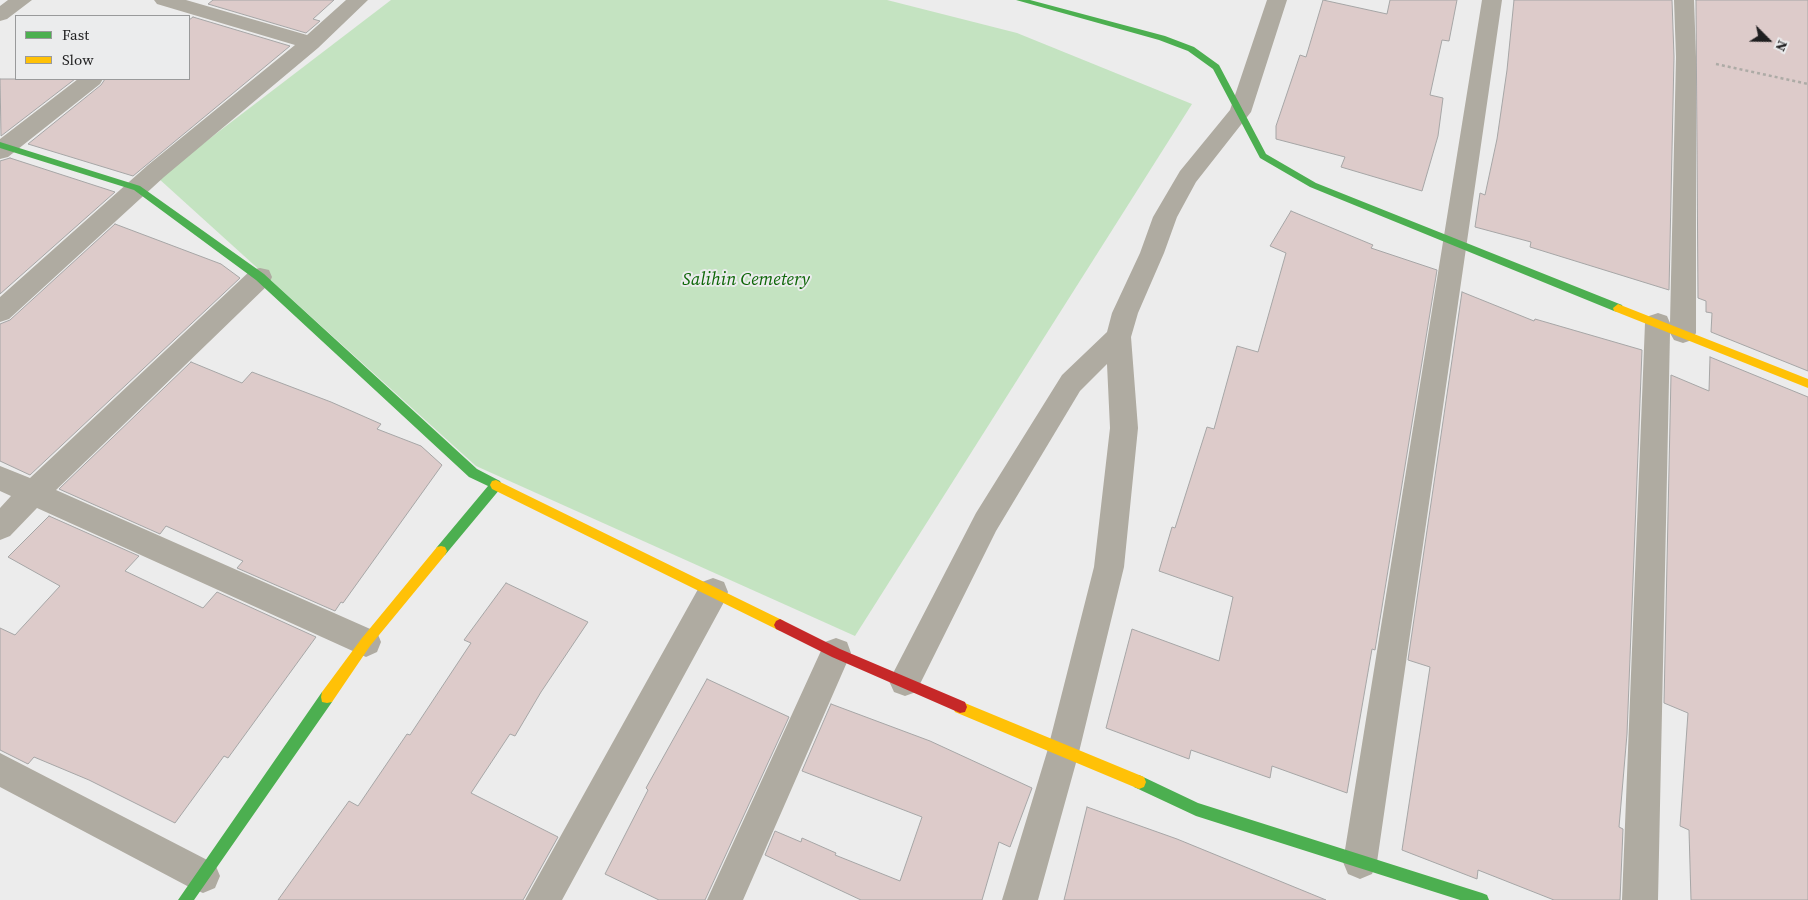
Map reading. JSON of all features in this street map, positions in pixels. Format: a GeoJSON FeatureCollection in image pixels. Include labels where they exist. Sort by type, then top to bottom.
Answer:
{"type":"FeatureCollection","features":[{"type":"Feature","properties":{"kind":"street"},"geometry":{"type":"LineString","coordinates":[[0,16],[22,0]]}},
{"type":"Feature","properties":{"kind":"street"},"geometry":{"type":"LineString","coordinates":[[164,0],[183,8],[311,42]]}},
{"type":"Feature","properties":{"kind":"street"},"geometry":{"type":"LineString","coordinates":[[0,312],[137,188],[311,42],[358,0]]}},
{"type":"Feature","properties":{"kind":"street"},"geometry":{"type":"LineString","coordinates":[[1020,0],[1162,38],[1191,49],[1216,66],[1263,156],[1313,185],[1808,384]]}},
{"type":"Feature","properties":{"kind":"street"},"geometry":{"type":"LineString","coordinates":[[1020,900],[1063,752],[1109,567],[1124,428],[1118,337],[1125,313],[1152,253],[1165,216],[1188,177],[1240,112],[1277,0]]}},
{"type":"Feature","properties":{"kind":"street"},"geometry":{"type":"LineString","coordinates":[[1360,862],[1492,0]]}},
{"type":"Feature","properties":{"kind":"street"},"geometry":{"type":"LineString","coordinates":[[1640,900],[1686,57],[1684,0]]}},
{"type":"Feature","properties":{"kind":"street"},"geometry":{"type":"LineString","coordinates":[[2,148],[91,80]]}},
{"type":"Feature","properties":{"kind":"street"},"geometry":{"type":"LineString","coordinates":[[2,148],[137,188],[260,278],[473,473],[488,479],[496,485],[836,653],[905,681],[1063,752],[1115,771],[1196,809],[1482,900]]}},
{"type":"Feature","properties":{"kind":"street"},"geometry":{"type":"LineString","coordinates":[[0,527],[33,493],[260,278]]}},
{"type":"Feature","properties":{"kind":"street"},"geometry":{"type":"LineString","coordinates":[[905,681],[986,522],[1071,383],[1118,337]]}},
{"type":"Feature","properties":{"kind":"street"},"geometry":{"type":"LineString","coordinates":[[0,478],[366,642]]}},
{"type":"Feature","properties":{"kind":"street"},"geometry":{"type":"LineString","coordinates":[[0,770],[194,888],[366,642],[496,485]]}},
{"type":"Feature","properties":{"kind":"street"},"geometry":{"type":"LineString","coordinates":[[543,900],[713,592]]}},
{"type":"Feature","properties":{"kind":"street"},"geometry":{"type":"LineString","coordinates":[[725,900],[836,653]]}},
{"type":"Feature","properties":{"kind":"path"},"geometry":{"type":"LineString","coordinates":[[1686,57],[1808,84]]}},
{"type":"Feature","properties":{"kind":"green space","name":"Salihin Cemetery"},"geometry":{"type":"Polygon","coordinates":[[[391,0],[887,0],[1017,33],[1192,104],[855,636],[476,466],[158,178],[391,0]]]}},
{"type":"Feature","properties":{"kind":"building"},"geometry":{"type":"Polygon","coordinates":[[[213,0],[334,0],[313,19],[320,21],[306,33],[208,4],[213,0]]]}},
{"type":"Feature","properties":{"kind":"building"},"geometry":{"type":"Polygon","coordinates":[[[1323,0],[1387,14],[1390,0],[1457,0],[1449,41],[1442,40],[1430,95],[1443,98],[1438,136],[1422,191],[1341,167],[1345,157],[1276,139],[1276,126],[1300,55],[1306,57],[1323,0]]]}},
{"type":"Feature","properties":{"kind":"building"},"geometry":{"type":"Polygon","coordinates":[[[1514,0],[1672,0],[1674,57],[1669,290],[1530,247],[1531,242],[1475,227],[1480,193],[1485,195],[1497,139],[1507,70],[1514,0]]]}},
{"type":"Feature","properties":{"kind":"building"},"geometry":{"type":"Polygon","coordinates":[[[1696,0],[1808,0],[1808,371],[1711,332],[1712,313],[1706,312],[1706,301],[1698,298],[1696,0]]]}},
{"type":"Feature","properties":{"kind":"building"},"geometry":{"type":"Polygon","coordinates":[[[193,17],[290,46],[133,176],[28,144],[101,85],[104,80],[190,80],[190,19],[193,17]]]}},
{"type":"Feature","properties":{"kind":"building"},"geometry":{"type":"Polygon","coordinates":[[[0,79],[74,80],[1,136],[0,79]]]}},
{"type":"Feature","properties":{"kind":"building"},"geometry":{"type":"Polygon","coordinates":[[[10,158],[115,192],[0,294],[0,161],[10,158]]]}},
{"type":"Feature","properties":{"kind":"building"},"geometry":{"type":"Polygon","coordinates":[[[1291,211],[1373,245],[1371,248],[1437,270],[1375,650],[1372,649],[1347,793],[1272,766],[1270,778],[1191,750],[1189,759],[1106,728],[1132,629],[1219,661],[1233,597],[1159,571],[1172,527],[1175,528],[1207,427],[1214,429],[1237,346],[1258,352],[1286,253],[1270,246],[1291,211]]]}},
{"type":"Feature","properties":{"kind":"building"},"geometry":{"type":"Polygon","coordinates":[[[115,224],[221,264],[240,278],[30,475],[0,461],[0,324],[10,320],[115,224]]]}},
{"type":"Feature","properties":{"kind":"building"},"geometry":{"type":"Polygon","coordinates":[[[1462,292],[1534,321],[1535,319],[1642,350],[1627,734],[1619,827],[1623,829],[1620,900],[1554,900],[1478,870],[1477,879],[1402,850],[1430,667],[1408,660],[1462,292]]]}},
{"type":"Feature","properties":{"kind":"building"},"geometry":{"type":"Polygon","coordinates":[[[1710,357],[1808,397],[1808,900],[1691,900],[1689,830],[1680,826],[1688,713],[1664,703],[1671,375],[1709,391],[1710,357]]]}},
{"type":"Feature","properties":{"kind":"building"},"geometry":{"type":"Polygon","coordinates":[[[191,362],[242,383],[252,372],[331,402],[381,424],[377,429],[421,446],[442,465],[343,603],[341,602],[335,611],[237,568],[243,561],[166,526],[160,534],[59,489],[191,362]]]}},
{"type":"Feature","properties":{"kind":"building"},"geometry":{"type":"Polygon","coordinates":[[[49,516],[139,556],[125,571],[203,608],[217,592],[316,637],[228,758],[224,756],[175,823],[89,780],[34,757],[28,764],[0,750],[0,628],[15,635],[60,586],[8,557],[49,516]]]}},
{"type":"Feature","properties":{"kind":"building"},"geometry":{"type":"Polygon","coordinates":[[[506,583],[588,622],[541,692],[515,736],[510,734],[471,793],[558,837],[523,900],[278,900],[349,801],[358,806],[407,734],[410,735],[471,643],[464,640],[506,583]]]}},
{"type":"Feature","properties":{"kind":"building"},"geometry":{"type":"Polygon","coordinates":[[[707,679],[789,717],[705,900],[659,900],[605,874],[648,790],[646,788],[707,679]]]}},
{"type":"Feature","properties":{"kind":"building"},"geometry":{"type":"Polygon","coordinates":[[[831,704],[930,741],[1032,788],[1010,847],[999,842],[982,900],[861,900],[765,855],[775,831],[801,842],[802,838],[836,853],[835,855],[900,881],[922,817],[802,771],[831,704]]]}},
{"type":"Feature","properties":{"kind":"building"},"geometry":{"type":"Polygon","coordinates":[[[1087,807],[1177,839],[1326,900],[1064,900],[1087,807]]]}},
{"type":"Feature","properties":{"kind":"traffic: fast"},"geometry":{"type":"LineString","coordinates":[[1020,0],[1162,38],[1191,49],[1216,67],[1263,156],[1313,185],[1618,308]]}},
{"type":"Feature","properties":{"kind":"traffic: fast"},"geometry":{"type":"LineString","coordinates":[[0,145],[137,188],[260,277],[473,473],[496,485],[441,551]]}},
{"type":"Feature","properties":{"kind":"traffic: fast"},"geometry":{"type":"LineString","coordinates":[[185,900],[327,697]]}},
{"type":"Feature","properties":{"kind":"traffic: fast"},"geometry":{"type":"LineString","coordinates":[[1139,782],[1196,809],[1482,900]]}},
{"type":"Feature","properties":{"kind":"traffic: slow"},"geometry":{"type":"LineString","coordinates":[[1618,308],[1808,384]]}},
{"type":"Feature","properties":{"kind":"traffic: slow"},"geometry":{"type":"LineString","coordinates":[[496,485],[780,625]]}},
{"type":"Feature","properties":{"kind":"traffic: slow"},"geometry":{"type":"LineString","coordinates":[[327,697],[366,642],[441,551]]}},
{"type":"Feature","properties":{"kind":"traffic: slow"},"geometry":{"type":"LineString","coordinates":[[960,707],[1139,782]]}},
{"type":"Feature","properties":{"kind":"traffic: jam"},"geometry":{"type":"LineString","coordinates":[[780,625],[836,653],[960,707]]}}]}
